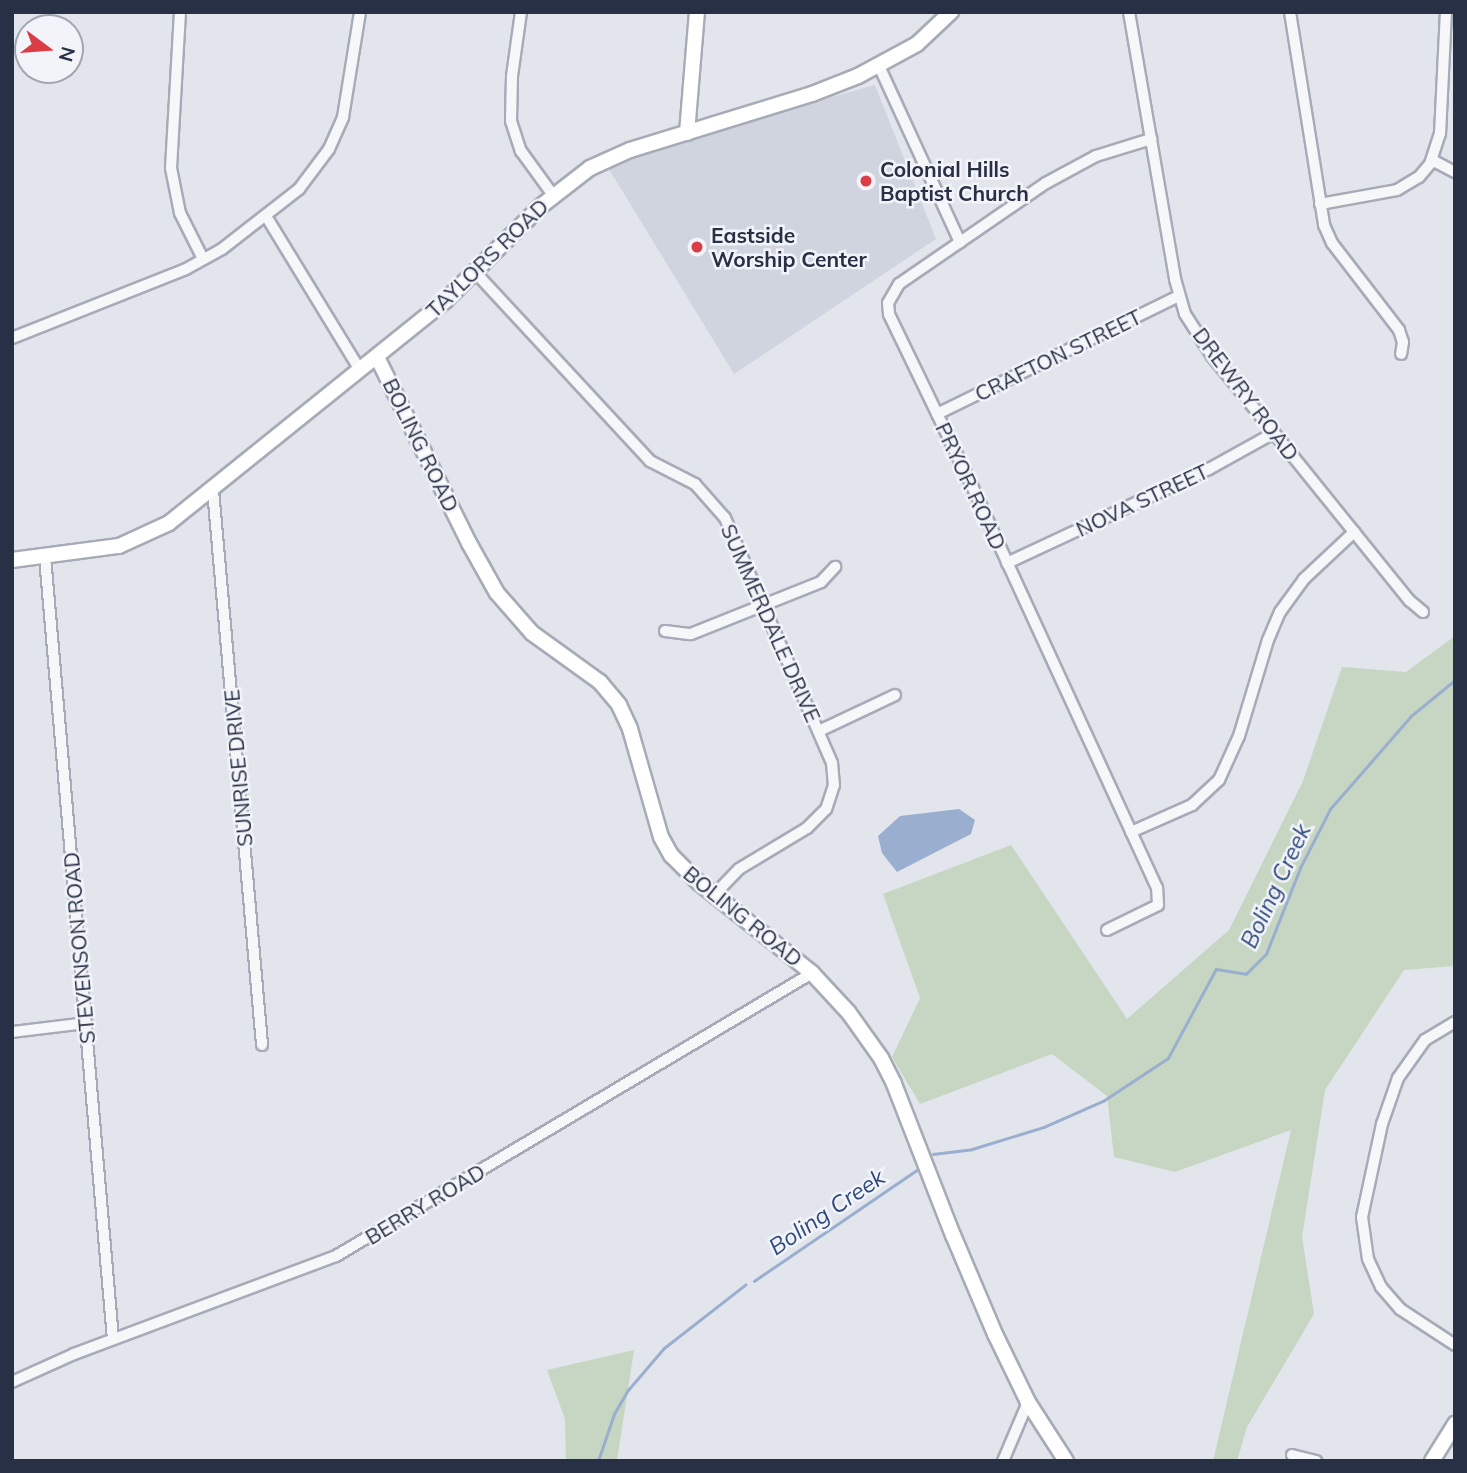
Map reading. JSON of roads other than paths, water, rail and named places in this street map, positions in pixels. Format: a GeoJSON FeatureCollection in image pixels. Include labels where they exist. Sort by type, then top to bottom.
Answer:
{"type":"FeatureCollection","features":[{"type":"Feature","properties":{"kind":"street"},"geometry":{"type":"LineString","coordinates":[[180,12],[172,168],[180,213],[203,260]]}},
{"type":"Feature","properties":{"kind":"street"},"geometry":{"type":"LineString","coordinates":[[12,338],[168,277],[203,260],[266,216],[309,178],[337,133],[351,82],[360,12]]}},
{"type":"Feature","properties":{"kind":"street"},"geometry":{"type":"LineString","coordinates":[[521,12],[511,85],[511,121],[521,151],[553,195]]}},
{"type":"Feature","properties":{"kind":"street"},"geometry":{"type":"LineString","coordinates":[[687,133],[697,12]]}},
{"type":"Feature","properties":{"kind":"street","name":"TAYLORS ROAD"},"geometry":{"type":"LineString","coordinates":[[12,560],[102,550],[135,541],[169,523],[213,490],[476,273],[553,195],[604,160],[812,94],[879,66],[917,44],[951,12]]}},
{"type":"Feature","properties":{"kind":"street","name":"DREWRY ROAD"},"geometry":{"type":"LineString","coordinates":[[1129,12],[1179,296],[1185,314],[1212,356],[1409,601],[1423,612]]}},
{"type":"Feature","properties":{"kind":"street"},"geometry":{"type":"LineString","coordinates":[[1290,12],[1320,204],[1332,243],[1399,330],[1403,342],[1401,354]]}},
{"type":"Feature","properties":{"kind":"street"},"geometry":{"type":"LineString","coordinates":[[1320,204],[1397,190],[1419,177],[1432,160],[1440,134],[1443,105],[1446,12]]}},
{"type":"Feature","properties":{"kind":"street"},"geometry":{"type":"LineString","coordinates":[[879,66],[960,242]]}},
{"type":"Feature","properties":{"kind":"street","name":"PRYOR ROAD"},"geometry":{"type":"LineString","coordinates":[[1107,930],[1155,907],[1159,901],[1157,888],[889,314],[888,303],[899,284],[1008,207],[1072,167],[1106,152],[1151,139]]}},
{"type":"Feature","properties":{"kind":"street"},"geometry":{"type":"LineString","coordinates":[[1432,160],[1455,172]]}},
{"type":"Feature","properties":{"kind":"street"},"geometry":{"type":"LineString","coordinates":[[266,216],[360,370]]}},
{"type":"Feature","properties":{"kind":"street","name":"SUMMERDALE DRIVE"},"geometry":{"type":"LineString","coordinates":[[476,273],[650,461],[695,484],[725,518],[832,763],[834,785],[826,809],[807,828],[739,869],[715,894]]}},
{"type":"Feature","properties":{"kind":"street","name":"CRAFTON STREET"},"geometry":{"type":"LineString","coordinates":[[937,414],[1179,296]]}},
{"type":"Feature","properties":{"kind":"street","name":"BOLING ROAD"},"geometry":{"type":"LineString","coordinates":[[377,356],[492,586],[532,633],[610,692],[630,729],[666,847],[679,864],[812,973],[849,1013],[888,1072],[969,1275],[1028,1402],[1066,1461]]}},
{"type":"Feature","properties":{"kind":"street","name":"NOVA STREET"},"geometry":{"type":"LineString","coordinates":[[1007,563],[1209,469],[1274,433]]}},
{"type":"Feature","properties":{"kind":"street","name":"SUNRISE DRIVE"},"geometry":{"type":"LineString","coordinates":[[213,490],[223,574],[262,1045]]}},
{"type":"Feature","properties":{"kind":"street"},"geometry":{"type":"LineString","coordinates":[[1131,832],[1192,805],[1219,780],[1239,736],[1268,640],[1280,612],[1304,579],[1354,532]]}},
{"type":"Feature","properties":{"kind":"street","name":"STEVENSON ROAD"},"geometry":{"type":"LineString","coordinates":[[45,557],[113,1339]]}},
{"type":"Feature","properties":{"kind":"street"},"geometry":{"type":"LineString","coordinates":[[665,631],[691,634],[821,582],[835,567]]}},
{"type":"Feature","properties":{"kind":"street"},"geometry":{"type":"LineString","coordinates":[[819,731],[895,695]]}},
{"type":"Feature","properties":{"kind":"street","name":"BERRY ROAD"},"geometry":{"type":"LineString","coordinates":[[12,1382],[113,1339],[300,1271],[356,1246],[812,973]]}},
{"type":"Feature","properties":{"kind":"street"},"geometry":{"type":"LineString","coordinates":[[1455,1022],[1426,1040],[1398,1078],[1382,1124],[1362,1217],[1368,1259],[1381,1287],[1400,1309],[1455,1345]]}},
{"type":"Feature","properties":{"kind":"street"},"geometry":{"type":"LineString","coordinates":[[12,1032],[86,1023]]}},
{"type":"Feature","properties":{"kind":"street"},"geometry":{"type":"LineString","coordinates":[[1003,1461],[1028,1402]]}},
{"type":"Feature","properties":{"kind":"street"},"geometry":{"type":"LineString","coordinates":[[1432,1461],[1455,1424]]}},
{"type":"Feature","properties":{"kind":"street"},"geometry":{"type":"LineString","coordinates":[[1292,1455],[1316,1461]]}},
{"type":"Feature","properties":{"kind":"water"},"geometry":{"type":"Polygon","coordinates":[[[959,809],[975,820],[971,834],[897,872],[882,853],[878,836],[900,816],[959,809]]]}},
{"type":"Feature","properties":{"kind":"waterway","name":"Boling Creek"},"geometry":{"type":"LineString","coordinates":[[933,1154],[972,1149],[1044,1127],[1103,1101],[1168,1058],[1216,969],[1246,974],[1266,954],[1300,868],[1330,809],[1411,716],[1455,680]]}},
{"type":"Feature","properties":{"kind":"waterway","name":"Boling Creek"},"geometry":{"type":"LineString","coordinates":[[754,1281],[917,1170]]}},
{"type":"Feature","properties":{"kind":"waterway","name":"Boling Creek"},"geometry":{"type":"LineString","coordinates":[[598,1461],[614,1414],[628,1390],[664,1348],[745,1285]]}},
{"type":"Feature","properties":{"kind":"place","name":"Colonial Hills Baptist Church"},"geometry":{"type":"Point","coordinates":[866,181]}},
{"type":"Feature","properties":{"kind":"place","name":"Eastside Worship Center"},"geometry":{"type":"Point","coordinates":[697,247]}}]}
